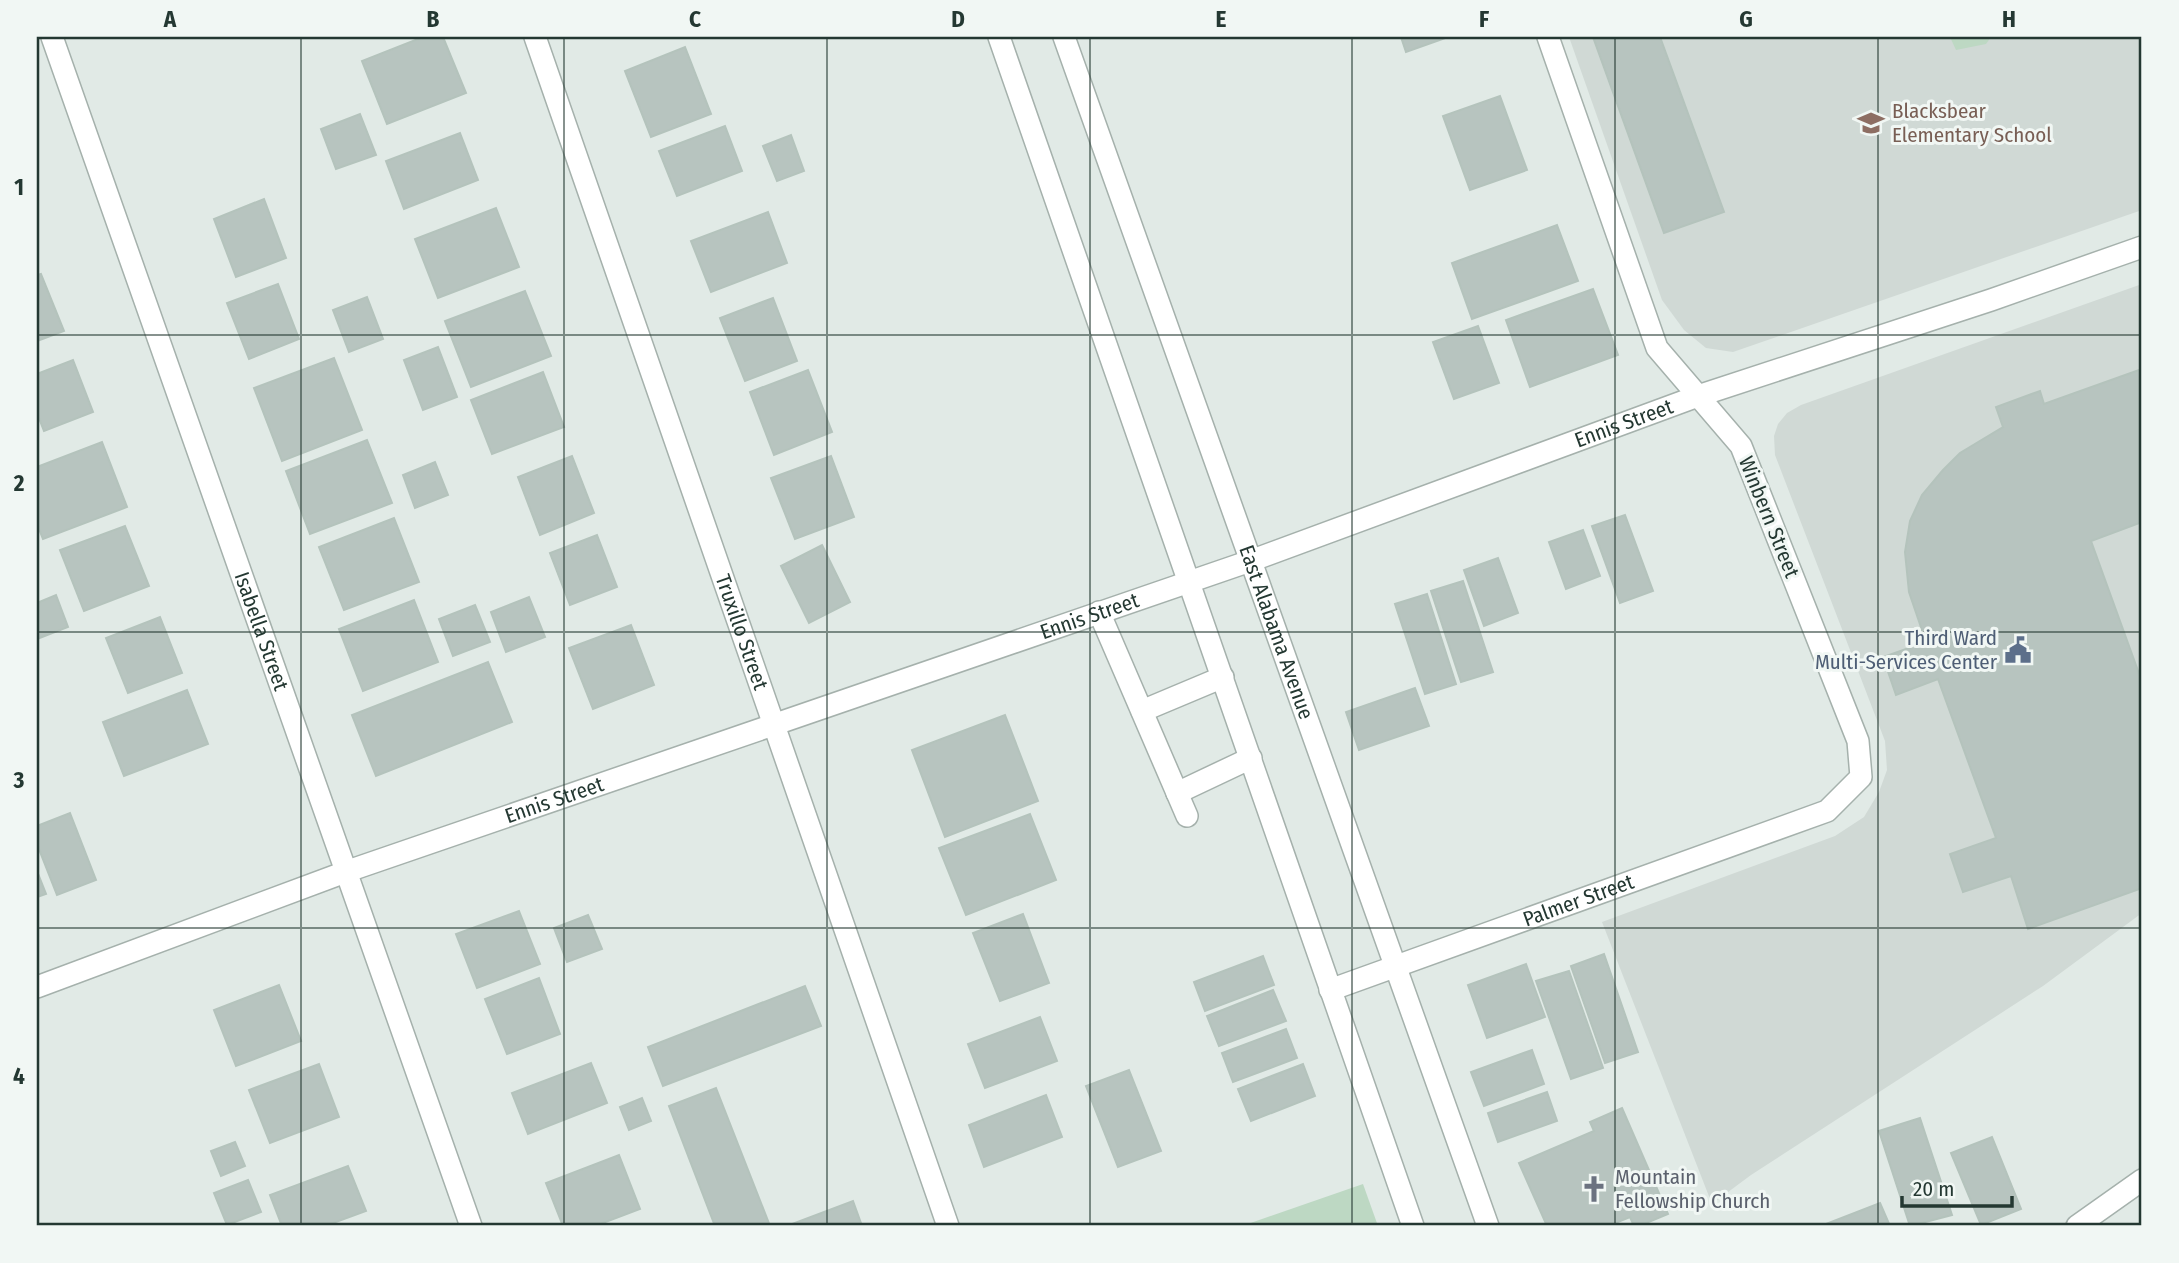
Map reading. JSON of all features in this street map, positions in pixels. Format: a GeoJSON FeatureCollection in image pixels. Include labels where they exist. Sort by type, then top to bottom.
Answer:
{"type":"FeatureCollection","features":[{"type":"Feature","properties":{"kind":"street","name":"Isabella Street"},"geometry":{"type":"LineString","coordinates":[[52,37],[471,1226]]}},
{"type":"Feature","properties":{"kind":"street","name":"Truxillo Street"},"geometry":{"type":"LineString","coordinates":[[535,37],[772,726],[948,1226]]}},
{"type":"Feature","properties":{"kind":"street"},"geometry":{"type":"LineString","coordinates":[[999,37],[1191,580],[1413,1226]]}},
{"type":"Feature","properties":{"kind":"street","name":"East Alabama Avenue"},"geometry":{"type":"LineString","coordinates":[[1065,37],[1488,1226]]}},
{"type":"Feature","properties":{"kind":"street","name":"Winbern Street"},"geometry":{"type":"LineString","coordinates":[[1548,37],[1657,348],[1741,446],[1858,741],[1861,777],[1828,811]]}},
{"type":"Feature","properties":{"kind":"street","name":"Ennis Street"},"geometry":{"type":"LineString","coordinates":[[37,987],[348,871],[1253,560],[1698,396],[1991,300],[2142,247]]}},
{"type":"Feature","properties":{"kind":"street"},"geometry":{"type":"LineString","coordinates":[[1099,612],[1186,816]]}},
{"type":"Feature","properties":{"kind":"street"},"geometry":{"type":"LineString","coordinates":[[1142,711],[1223,677]]}},
{"type":"Feature","properties":{"kind":"street"},"geometry":{"type":"LineString","coordinates":[[1177,793],[1251,758]]}},
{"type":"Feature","properties":{"kind":"street","name":"Palmer Street"},"geometry":{"type":"LineString","coordinates":[[1330,990],[1828,811]]}},
{"type":"Feature","properties":{"kind":"street"},"geometry":{"type":"LineString","coordinates":[[2077,1226],[2142,1181]]}},
{"type":"Feature","properties":{"kind":"shaded area","name":"Blacksbear Elementary School"},"geometry":{"type":"Polygon","coordinates":[[[1569,37],[2142,37],[2142,210],[1733,352],[1706,348],[1684,330],[1662,300],[1569,37]]]}},
{"type":"Feature","properties":{"kind":"shaded area"},"geometry":{"type":"Polygon","coordinates":[[[2142,284],[2142,913],[2043,986],[1751,1175],[1712,1204],[1602,922],[1835,836],[1864,817],[1879,792],[1887,770],[1885,741],[1775,455],[1774,436],[1778,424],[1787,413],[1801,405],[2142,284]]]}},
{"type":"Feature","properties":{"kind":"green space"},"geometry":{"type":"Polygon","coordinates":[[[1950,37],[1991,37],[1986,44],[1956,50],[1950,37]]]}},
{"type":"Feature","properties":{"kind":"green space"},"geometry":{"type":"Polygon","coordinates":[[[1363,1184],[1378,1226],[1242,1226],[1363,1184]]]}},
{"type":"Feature","properties":{"kind":"building"},"geometry":{"type":"Polygon","coordinates":[[[423,37],[443,37],[466,93],[387,124],[362,61],[423,37]]]}},
{"type":"Feature","properties":{"kind":"building"},"geometry":{"type":"Polygon","coordinates":[[[1401,37],[1448,37],[1406,52],[1401,37]]]}},
{"type":"Feature","properties":{"kind":"building"},"geometry":{"type":"Polygon","coordinates":[[[1593,37],[1660,37],[1724,212],[1664,233],[1593,37]]]}},
{"type":"Feature","properties":{"kind":"building"},"geometry":{"type":"Polygon","coordinates":[[[685,47],[711,114],[651,137],[625,71],[685,47]]]}},
{"type":"Feature","properties":{"kind":"building"},"geometry":{"type":"Polygon","coordinates":[[[1500,96],[1527,170],[1470,190],[1443,116],[1500,96]]]}},
{"type":"Feature","properties":{"kind":"building"},"geometry":{"type":"Polygon","coordinates":[[[360,114],[376,155],[336,169],[321,129],[360,114]]]}},
{"type":"Feature","properties":{"kind":"building"},"geometry":{"type":"Polygon","coordinates":[[[725,126],[742,171],[677,196],[659,151],[725,126]]]}},
{"type":"Feature","properties":{"kind":"building"},"geometry":{"type":"Polygon","coordinates":[[[460,133],[478,180],[404,209],[386,161],[460,133]]]}},
{"type":"Feature","properties":{"kind":"building"},"geometry":{"type":"Polygon","coordinates":[[[791,135],[804,171],[777,181],[763,146],[791,135]]]}},
{"type":"Feature","properties":{"kind":"building"},"geometry":{"type":"Polygon","coordinates":[[[264,199],[286,258],[236,277],[214,219],[264,199]]]}},
{"type":"Feature","properties":{"kind":"building"},"geometry":{"type":"Polygon","coordinates":[[[496,208],[519,267],[438,298],[415,239],[496,208]]]}},
{"type":"Feature","properties":{"kind":"building"},"geometry":{"type":"Polygon","coordinates":[[[768,212],[787,263],[711,292],[691,241],[768,212]]]}},
{"type":"Feature","properties":{"kind":"building"},"geometry":{"type":"Polygon","coordinates":[[[1557,225],[1578,281],[1472,319],[1452,263],[1557,225]]]}},
{"type":"Feature","properties":{"kind":"building"},"geometry":{"type":"Polygon","coordinates":[[[41,274],[64,331],[37,341],[37,275],[41,274]]]}},
{"type":"Feature","properties":{"kind":"building"},"geometry":{"type":"Polygon","coordinates":[[[278,284],[299,339],[249,359],[227,303],[278,284]]]}},
{"type":"Feature","properties":{"kind":"building"},"geometry":{"type":"Polygon","coordinates":[[[1593,289],[1618,355],[1530,387],[1506,320],[1593,289]]]}},
{"type":"Feature","properties":{"kind":"building"},"geometry":{"type":"Polygon","coordinates":[[[525,291],[551,356],[471,387],[445,321],[525,291]]]}},
{"type":"Feature","properties":{"kind":"building"},"geometry":{"type":"Polygon","coordinates":[[[367,297],[383,339],[349,352],[333,310],[367,297]]]}},
{"type":"Feature","properties":{"kind":"building"},"geometry":{"type":"Polygon","coordinates":[[[773,298],[797,361],[745,381],[720,318],[773,298]]]}},
{"type":"Feature","properties":{"kind":"building"},"geometry":{"type":"Polygon","coordinates":[[[1478,326],[1499,383],[1454,399],[1433,342],[1478,326]]]}},
{"type":"Feature","properties":{"kind":"building"},"geometry":{"type":"Polygon","coordinates":[[[438,347],[457,397],[423,410],[404,360],[438,347]]]}},
{"type":"Feature","properties":{"kind":"building"},"geometry":{"type":"Polygon","coordinates":[[[334,358],[362,430],[282,461],[254,388],[334,358]]]}},
{"type":"Feature","properties":{"kind":"building"},"geometry":{"type":"Polygon","coordinates":[[[73,360],[93,412],[44,431],[37,413],[37,374],[73,360]]]}},
{"type":"Feature","properties":{"kind":"building","name":"Third Ward Multi-Services Center"},"geometry":{"type":"Polygon","coordinates":[[[2142,369],[2142,522],[2091,541],[2142,682],[2142,888],[2028,929],[2011,876],[1963,892],[1950,854],[1996,838],[1938,679],[1896,695],[1883,657],[1926,642],[1909,592],[1905,552],[1910,521],[1922,495],[1943,470],[1960,453],[2003,427],[1996,407],[2040,391],[2044,404],[2142,369]]]}},
{"type":"Feature","properties":{"kind":"building"},"geometry":{"type":"Polygon","coordinates":[[[808,370],[832,432],[774,455],[750,392],[808,370]]]}},
{"type":"Feature","properties":{"kind":"building"},"geometry":{"type":"Polygon","coordinates":[[[543,372],[564,427],[492,454],[471,400],[543,372]]]}},
{"type":"Feature","properties":{"kind":"building"},"geometry":{"type":"Polygon","coordinates":[[[367,440],[392,503],[310,534],[286,471],[367,440]]]}},
{"type":"Feature","properties":{"kind":"building"},"geometry":{"type":"Polygon","coordinates":[[[102,442],[127,507],[43,539],[37,524],[37,467],[102,442]]]}},
{"type":"Feature","properties":{"kind":"building"},"geometry":{"type":"Polygon","coordinates":[[[572,456],[594,513],[540,535],[518,477],[572,456]]]}},
{"type":"Feature","properties":{"kind":"building"},"geometry":{"type":"Polygon","coordinates":[[[831,456],[854,517],[795,539],[771,478],[831,456]]]}},
{"type":"Feature","properties":{"kind":"building"},"geometry":{"type":"Polygon","coordinates":[[[435,462],[448,495],[415,508],[403,475],[435,462]]]}},
{"type":"Feature","properties":{"kind":"building"},"geometry":{"type":"Polygon","coordinates":[[[1625,515],[1653,591],[1620,603],[1592,526],[1625,515]]]}},
{"type":"Feature","properties":{"kind":"building"},"geometry":{"type":"Polygon","coordinates":[[[394,518],[419,582],[344,610],[319,547],[394,518]]]}},
{"type":"Feature","properties":{"kind":"building"},"geometry":{"type":"Polygon","coordinates":[[[125,526],[149,586],[84,611],[60,550],[125,526]]]}},
{"type":"Feature","properties":{"kind":"building"},"geometry":{"type":"Polygon","coordinates":[[[1583,530],[1600,576],[1566,589],[1549,542],[1583,530]]]}},
{"type":"Feature","properties":{"kind":"building"},"geometry":{"type":"Polygon","coordinates":[[[597,535],[617,587],[570,605],[550,553],[597,535]]]}},
{"type":"Feature","properties":{"kind":"building"},"geometry":{"type":"Polygon","coordinates":[[[822,545],[850,602],[809,623],[781,566],[822,545]]]}},
{"type":"Feature","properties":{"kind":"building"},"geometry":{"type":"Polygon","coordinates":[[[1498,558],[1518,613],[1484,626],[1464,570],[1498,558]]]}},
{"type":"Feature","properties":{"kind":"building"},"geometry":{"type":"Polygon","coordinates":[[[1463,581],[1493,672],[1461,682],[1431,591],[1463,581]]]}},
{"type":"Feature","properties":{"kind":"building"},"geometry":{"type":"Polygon","coordinates":[[[1427,594],[1456,684],[1425,694],[1395,604],[1427,594]]]}},
{"type":"Feature","properties":{"kind":"building"},"geometry":{"type":"Polygon","coordinates":[[[56,595],[68,627],[37,639],[37,603],[56,595]]]}},
{"type":"Feature","properties":{"kind":"building"},"geometry":{"type":"Polygon","coordinates":[[[529,597],[545,637],[506,652],[491,612],[529,597]]]}},
{"type":"Feature","properties":{"kind":"building"},"geometry":{"type":"Polygon","coordinates":[[[414,600],[438,662],[363,691],[339,629],[414,600]]]}},
{"type":"Feature","properties":{"kind":"building"},"geometry":{"type":"Polygon","coordinates":[[[475,605],[490,642],[453,656],[439,619],[475,605]]]}},
{"type":"Feature","properties":{"kind":"building"},"geometry":{"type":"Polygon","coordinates":[[[160,617],[182,673],[128,693],[106,638],[160,617]]]}},
{"type":"Feature","properties":{"kind":"building"},"geometry":{"type":"Polygon","coordinates":[[[631,625],[654,685],[593,709],[569,648],[631,625]]]}},
{"type":"Feature","properties":{"kind":"building"},"geometry":{"type":"Polygon","coordinates":[[[488,662],[512,722],[376,776],[352,715],[488,662]]]}},
{"type":"Feature","properties":{"kind":"building"},"geometry":{"type":"Polygon","coordinates":[[[1415,688],[1429,726],[1359,750],[1346,712],[1415,688]]]}},
{"type":"Feature","properties":{"kind":"building"},"geometry":{"type":"Polygon","coordinates":[[[187,690],[208,744],[124,776],[103,722],[187,690]]]}},
{"type":"Feature","properties":{"kind":"building"},"geometry":{"type":"Polygon","coordinates":[[[1005,715],[1038,801],[945,837],[912,750],[1005,715]]]}},
{"type":"Feature","properties":{"kind":"building"},"geometry":{"type":"Polygon","coordinates":[[[70,813],[96,880],[57,895],[37,844],[37,826],[70,813]]]}},
{"type":"Feature","properties":{"kind":"building"},"geometry":{"type":"Polygon","coordinates":[[[1030,814],[1056,880],[966,915],[939,848],[1030,814]]]}},
{"type":"Feature","properties":{"kind":"building"},"geometry":{"type":"Polygon","coordinates":[[[37,871],[46,894],[37,897],[37,871]]]}},
{"type":"Feature","properties":{"kind":"building"},"geometry":{"type":"Polygon","coordinates":[[[519,911],[540,964],[477,988],[456,934],[519,911]]]}},
{"type":"Feature","properties":{"kind":"building"},"geometry":{"type":"Polygon","coordinates":[[[1023,914],[1049,983],[1000,1001],[973,933],[1023,914]]]}},
{"type":"Feature","properties":{"kind":"building"},"geometry":{"type":"Polygon","coordinates":[[[588,915],[602,949],[567,962],[554,928],[588,915]]]}},
{"type":"Feature","properties":{"kind":"building"},"geometry":{"type":"Polygon","coordinates":[[[1604,954],[1638,1052],[1605,1063],[1571,966],[1604,954]]]}},
{"type":"Feature","properties":{"kind":"building"},"geometry":{"type":"Polygon","coordinates":[[[1263,956],[1274,985],[1205,1011],[1194,982],[1263,956]]]}},
{"type":"Feature","properties":{"kind":"building"},"geometry":{"type":"Polygon","coordinates":[[[1526,964],[1545,1017],[1487,1038],[1468,985],[1526,964]]]}},
{"type":"Feature","properties":{"kind":"building"},"geometry":{"type":"Polygon","coordinates":[[[1569,971],[1603,1068],[1571,1079],[1536,981],[1569,971]]]}},
{"type":"Feature","properties":{"kind":"building"},"geometry":{"type":"Polygon","coordinates":[[[539,978],[560,1034],[507,1054],[485,999],[539,978]]]}},
{"type":"Feature","properties":{"kind":"building"},"geometry":{"type":"Polygon","coordinates":[[[279,985],[301,1041],[236,1066],[214,1010],[279,985]]]}},
{"type":"Feature","properties":{"kind":"building"},"geometry":{"type":"Polygon","coordinates":[[[805,986],[821,1026],[663,1086],[648,1047],[805,986]]]}},
{"type":"Feature","properties":{"kind":"building"},"geometry":{"type":"Polygon","coordinates":[[[1273,990],[1286,1021],[1219,1046],[1207,1016],[1273,990]]]}},
{"type":"Feature","properties":{"kind":"building"},"geometry":{"type":"Polygon","coordinates":[[[1040,1017],[1057,1061],[985,1088],[968,1044],[1040,1017]]]}},
{"type":"Feature","properties":{"kind":"building"},"geometry":{"type":"Polygon","coordinates":[[[1286,1029],[1297,1058],[1233,1082],[1222,1053],[1286,1029]]]}},
{"type":"Feature","properties":{"kind":"building"},"geometry":{"type":"Polygon","coordinates":[[[1532,1050],[1544,1084],[1484,1106],[1471,1072],[1532,1050]]]}},
{"type":"Feature","properties":{"kind":"building"},"geometry":{"type":"Polygon","coordinates":[[[591,1063],[607,1103],[528,1134],[512,1093],[591,1063]]]}},
{"type":"Feature","properties":{"kind":"building"},"geometry":{"type":"Polygon","coordinates":[[[319,1064],[339,1117],[270,1143],[249,1090],[319,1064]]]}},
{"type":"Feature","properties":{"kind":"building"},"geometry":{"type":"Polygon","coordinates":[[[1303,1064],[1315,1096],[1251,1121],[1238,1089],[1303,1064]]]}},
{"type":"Feature","properties":{"kind":"building"},"geometry":{"type":"Polygon","coordinates":[[[1129,1070],[1161,1151],[1118,1167],[1086,1086],[1129,1070]]]}},
{"type":"Feature","properties":{"kind":"building"},"geometry":{"type":"Polygon","coordinates":[[[716,1088],[770,1226],[715,1226],[669,1106],[716,1088]]]}},
{"type":"Feature","properties":{"kind":"building"},"geometry":{"type":"Polygon","coordinates":[[[1547,1092],[1557,1121],[1498,1142],[1488,1113],[1547,1092]]]}},
{"type":"Feature","properties":{"kind":"building"},"geometry":{"type":"Polygon","coordinates":[[[1046,1095],[1062,1137],[984,1167],[969,1125],[1046,1095]]]}},
{"type":"Feature","properties":{"kind":"building"},"geometry":{"type":"Polygon","coordinates":[[[642,1098],[651,1121],[629,1130],[620,1107],[642,1098]]]}},
{"type":"Feature","properties":{"kind":"building","name":"Mountain Fellowship Church"},"geometry":{"type":"Polygon","coordinates":[[[1622,1108],[1668,1214],[1639,1226],[1634,1226],[1630,1217],[1608,1226],[1547,1226],[1519,1163],[1594,1131],[1590,1122],[1622,1108]]]}},
{"type":"Feature","properties":{"kind":"building"},"geometry":{"type":"Polygon","coordinates":[[[1920,1118],[1952,1215],[1910,1226],[1879,1131],[1920,1118]]]}},
{"type":"Feature","properties":{"kind":"building"},"geometry":{"type":"Polygon","coordinates":[[[1992,1137],[2021,1209],[1981,1225],[1951,1153],[1992,1137]]]}},
{"type":"Feature","properties":{"kind":"building"},"geometry":{"type":"Polygon","coordinates":[[[235,1142],[245,1166],[221,1176],[211,1151],[235,1142]]]}},
{"type":"Feature","properties":{"kind":"building"},"geometry":{"type":"Polygon","coordinates":[[[619,1155],[640,1209],[595,1226],[563,1226],[546,1183],[619,1155]]]}},
{"type":"Feature","properties":{"kind":"building"},"geometry":{"type":"Polygon","coordinates":[[[348,1166],[366,1211],[325,1226],[282,1226],[270,1195],[348,1166]]]}},
{"type":"Feature","properties":{"kind":"building"},"geometry":{"type":"Polygon","coordinates":[[[248,1180],[261,1212],[227,1225],[214,1193],[248,1180]]]}},
{"type":"Feature","properties":{"kind":"building"},"geometry":{"type":"Polygon","coordinates":[[[853,1201],[862,1226],[787,1226],[853,1201]]]}},
{"type":"Feature","properties":{"kind":"building"},"geometry":{"type":"Polygon","coordinates":[[[1880,1203],[1890,1226],[1821,1226],[1880,1203]]]}},
{"type":"Feature","properties":{"kind":"place","name":"Blacksbear Elementary School"},"geometry":{"type":"Point","coordinates":[1871,123]}},
{"type":"Feature","properties":{"kind":"place","name":"Third Ward Multi-Services Center"},"geometry":{"type":"Point","coordinates":[2018,650]}},
{"type":"Feature","properties":{"kind":"place","name":"Mountain Fellowship Church"},"geometry":{"type":"Point","coordinates":[1594,1189]}}]}
